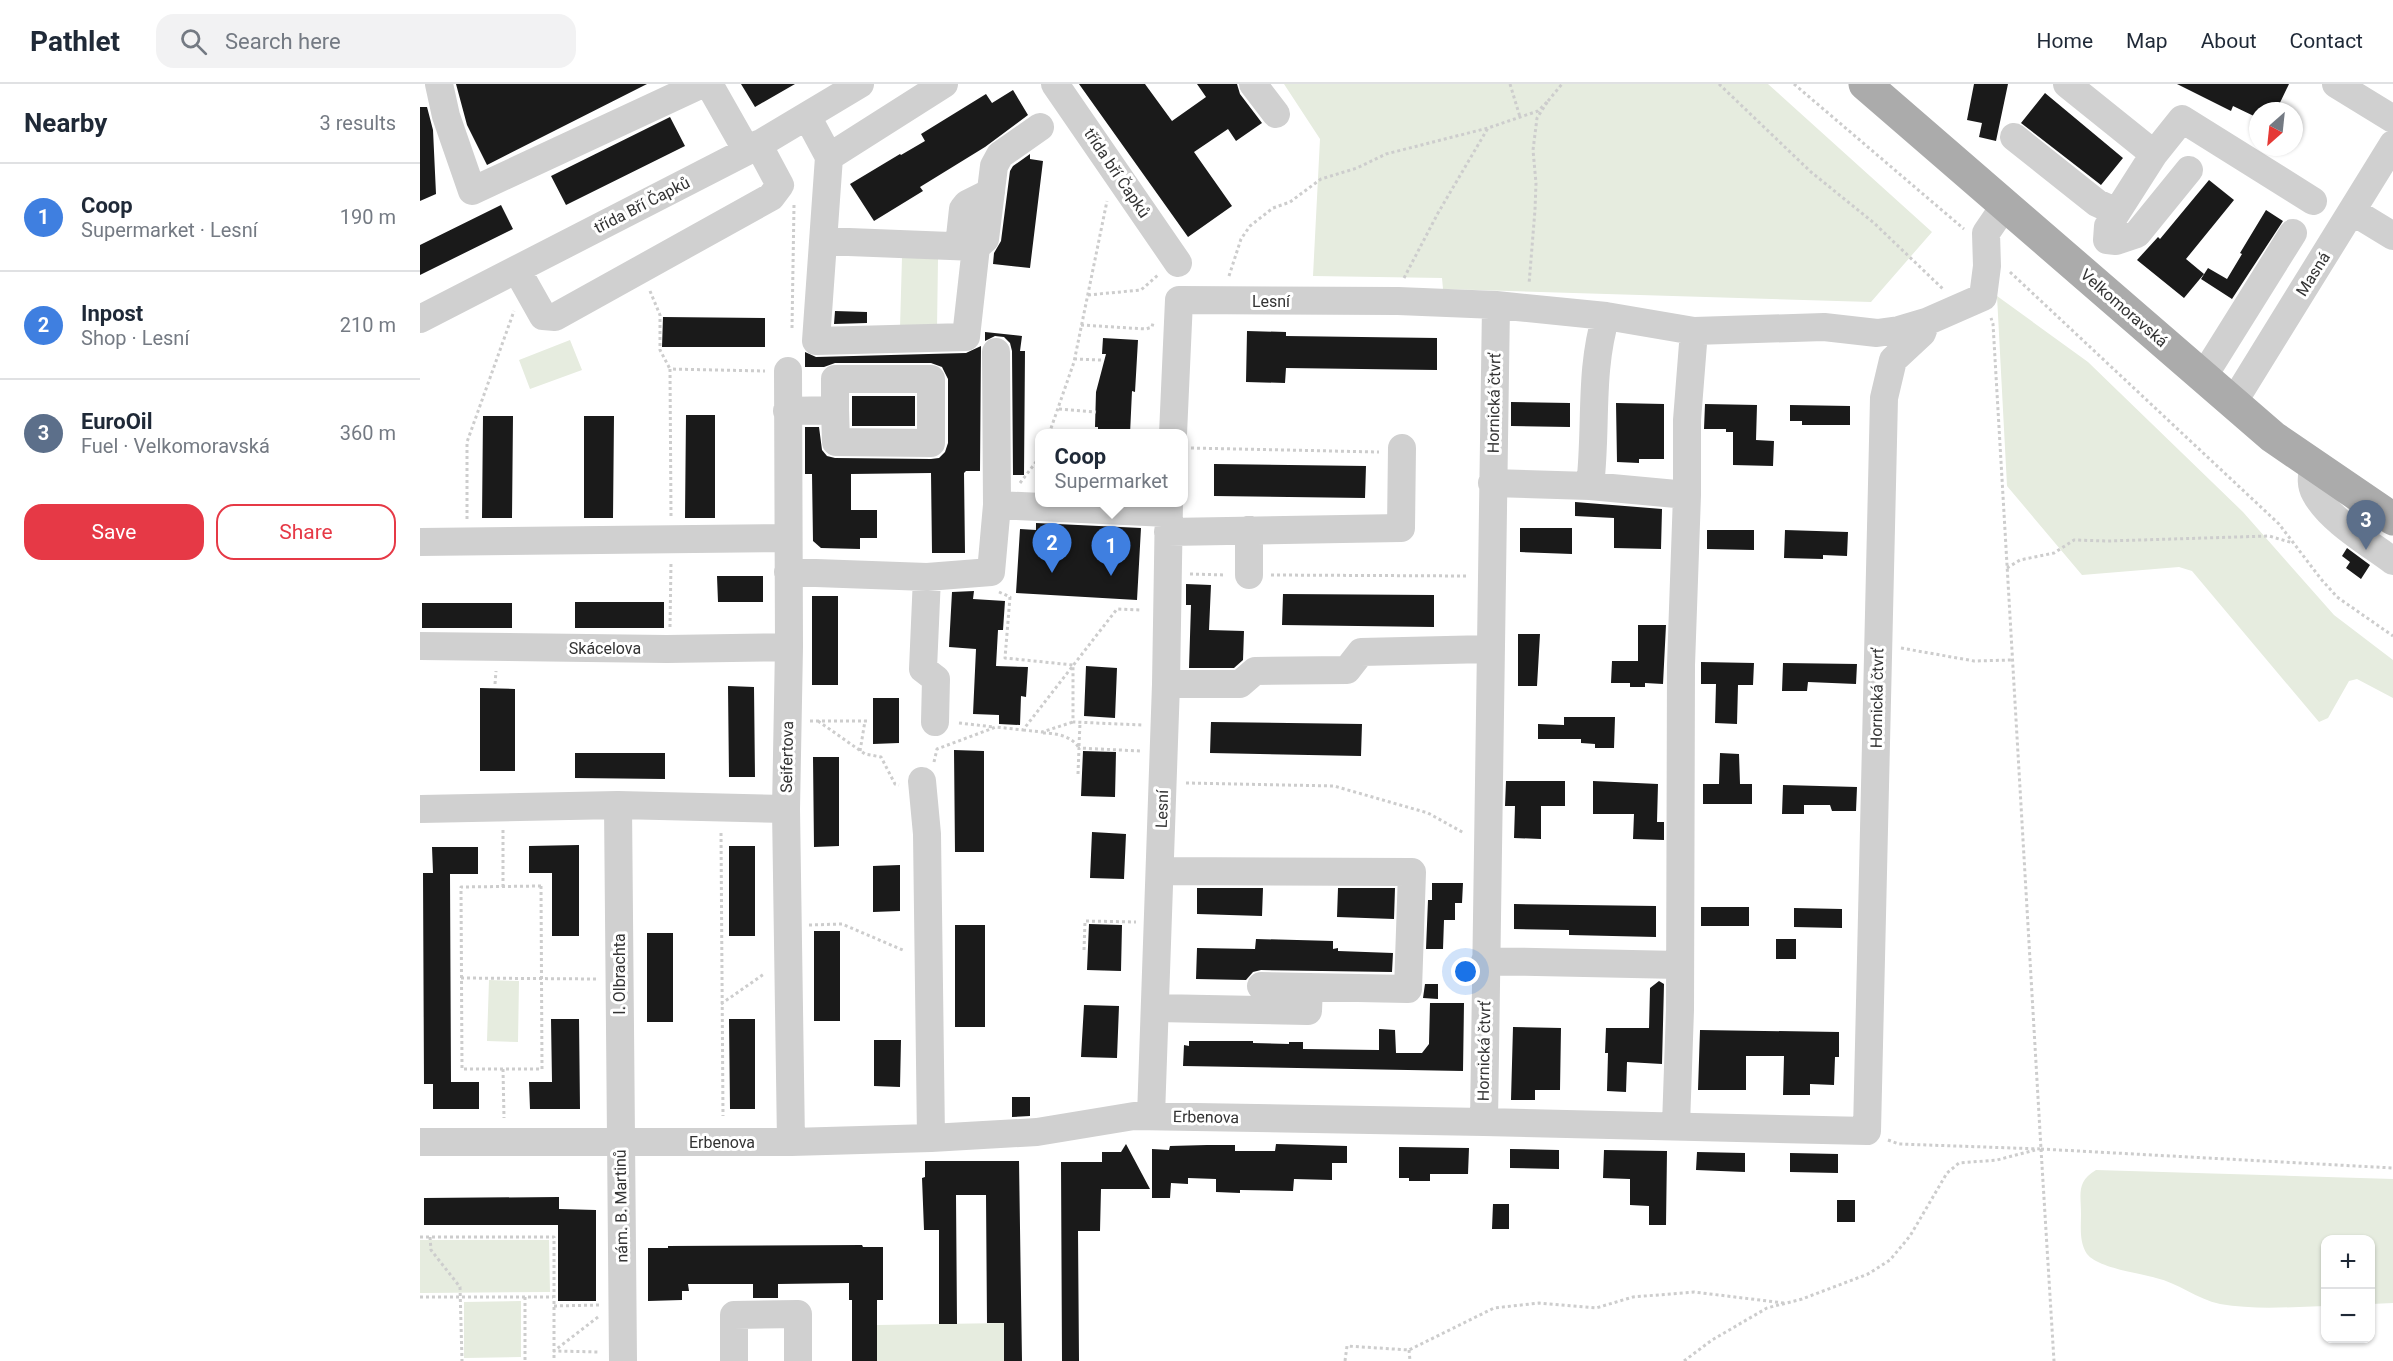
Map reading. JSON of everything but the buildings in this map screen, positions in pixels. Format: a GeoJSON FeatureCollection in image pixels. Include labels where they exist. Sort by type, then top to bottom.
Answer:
{"type":"FeatureCollection","features":[{"type":"Feature","properties":{"kind":"main road","name":"Velkomoravská"},"geometry":{"type":"LineString","coordinates":[[1865,84],[2233,403],[2313,465],[2393,519]]}},
{"type":"Feature","properties":{"kind":"street"},"geometry":{"type":"LineString","coordinates":[[439,84],[446,116],[472,191],[702,84]]}},
{"type":"Feature","properties":{"kind":"street"},"geometry":{"type":"LineString","coordinates":[[522,280],[543,316],[555,317],[771,197],[780,185],[709,84]]}},
{"type":"Feature","properties":{"kind":"street","name":"třída Bří Čapků"},"geometry":{"type":"LineString","coordinates":[[420,319],[522,280],[860,84]]}},
{"type":"Feature","properties":{"kind":"street"},"geometry":{"type":"LineString","coordinates":[[829,157],[944,84]]}},
{"type":"Feature","properties":{"kind":"street","name":"třída bří Čapků"},"geometry":{"type":"LineString","coordinates":[[1056,84],[1178,263]]}},
{"type":"Feature","properties":{"kind":"street"},"geometry":{"type":"LineString","coordinates":[[1253,84],[1276,114]]}},
{"type":"Feature","properties":{"kind":"street"},"geometry":{"type":"LineString","coordinates":[[2067,84],[2154,154]]}},
{"type":"Feature","properties":{"kind":"street"},"geometry":{"type":"LineString","coordinates":[[2336,84],[2393,119]]}},
{"type":"Feature","properties":{"kind":"street"},"geometry":{"type":"LineString","coordinates":[[807,116],[829,157],[816,341],[966,337],[967,246],[963,209],[967,204],[991,192],[994,166],[1000,154],[1040,127]]}},
{"type":"Feature","properties":{"kind":"street"},"geometry":{"type":"LineString","coordinates":[[2080,270],[2107,240],[2108,225],[2154,154],[2182,118],[2313,201]]}},
{"type":"Feature","properties":{"kind":"street"},"geometry":{"type":"LineString","coordinates":[[2014,137],[2097,203],[2117,212]]}},
{"type":"Feature","properties":{"kind":"street","name":"Masná"},"geometry":{"type":"LineString","coordinates":[[2233,403],[2393,144]]}},
{"type":"Feature","properties":{"kind":"street"},"geometry":{"type":"LineString","coordinates":[[2107,240],[2116,241],[2138,234],[2189,170]]}},
{"type":"Feature","properties":{"kind":"street"},"geometry":{"type":"LineString","coordinates":[[1496,305],[1606,316],[1694,331],[1824,327],[1877,333],[1899,330],[1926,322],[1973,302],[1987,250],[1986,233],[2005,205]]}},
{"type":"Feature","properties":{"kind":"street"},"geometry":{"type":"LineString","coordinates":[[2352,211],[2393,236]]}},
{"type":"Feature","properties":{"kind":"street"},"geometry":{"type":"LineString","coordinates":[[2203,377],[2293,233]]}},
{"type":"Feature","properties":{"kind":"street"},"geometry":{"type":"LineString","coordinates":[[823,241],[967,246]]}},
{"type":"Feature","properties":{"kind":"street","name":"Lesní"},"geometry":{"type":"LineString","coordinates":[[1173,429],[1179,300],[1398,301],[1496,305]]}},
{"type":"Feature","properties":{"kind":"street","name":"Hornická čtvrť"},"geometry":{"type":"LineString","coordinates":[[1496,305],[1484,1122],[1867,1131],[1884,398],[1893,360]]}},
{"type":"Feature","properties":{"kind":"street"},"geometry":{"type":"LineString","coordinates":[[1590,486],[1593,459],[1595,359],[1606,316]]}},
{"type":"Feature","properties":{"kind":"street"},"geometry":{"type":"LineString","coordinates":[[1877,333],[1893,360],[1922,333],[1926,322]]}},
{"type":"Feature","properties":{"kind":"street"},"geometry":{"type":"LineString","coordinates":[[1676,1125],[1680,965],[1681,665],[1687,495],[1687,420],[1694,331]]}},
{"type":"Feature","properties":{"kind":"street"},"geometry":{"type":"LineString","coordinates":[[788,572],[927,577],[991,572],[997,505],[996,352]]}},
{"type":"Feature","properties":{"kind":"street","name":"Seifertova"},"geometry":{"type":"LineString","coordinates":[[788,371],[789,646],[786,809],[791,1142]]}},
{"type":"Feature","properties":{"kind":"street"},"geometry":{"type":"LineString","coordinates":[[787,411],[835,410]]}},
{"type":"Feature","properties":{"kind":"street"},"geometry":{"type":"LineString","coordinates":[[1077,507],[1168,516],[1249,530],[1401,528],[1402,450]]}},
{"type":"Feature","properties":{"kind":"street"},"geometry":{"type":"LineString","coordinates":[[2313,465],[2311,480],[2315,493],[2328,510],[2351,531],[2393,561]]}},
{"type":"Feature","properties":{"kind":"street"},"geometry":{"type":"LineString","coordinates":[[1492,483],[1590,486],[1687,495]]}},
{"type":"Feature","properties":{"kind":"street"},"geometry":{"type":"LineString","coordinates":[[997,505],[1035,504]]}},
{"type":"Feature","properties":{"kind":"street","name":"Lesní"},"geometry":{"type":"LineString","coordinates":[[1151,1116],[1166,684],[1168,516]]}},
{"type":"Feature","properties":{"kind":"street"},"geometry":{"type":"LineString","coordinates":[[1249,530],[1249,575]]}},
{"type":"Feature","properties":{"kind":"street"},"geometry":{"type":"LineString","coordinates":[[420,542],[788,538]]}},
{"type":"Feature","properties":{"kind":"street"},"geometry":{"type":"LineString","coordinates":[[927,577],[923,669],[936,679],[935,722]]}},
{"type":"Feature","properties":{"kind":"street","name":"Skácelova"},"geometry":{"type":"LineString","coordinates":[[420,646],[656,649],[789,646]]}},
{"type":"Feature","properties":{"kind":"street"},"geometry":{"type":"LineString","coordinates":[[1166,684],[1240,684],[1255,671],[1347,670],[1361,652],[1490,649]]}},
{"type":"Feature","properties":{"kind":"street"},"geometry":{"type":"LineString","coordinates":[[922,785],[927,834],[931,1138]]}},
{"type":"Feature","properties":{"kind":"street"},"geometry":{"type":"LineString","coordinates":[[420,810],[618,805],[786,809]]}},
{"type":"Feature","properties":{"kind":"street","name":"I. Olbrachta"},"geometry":{"type":"LineString","coordinates":[[618,805],[621,1142]]}},
{"type":"Feature","properties":{"kind":"street"},"geometry":{"type":"LineString","coordinates":[[1160,871],[1412,872],[1408,989],[1261,986]]}},
{"type":"Feature","properties":{"kind":"street"},"geometry":{"type":"LineString","coordinates":[[1485,961],[1680,965]]}},
{"type":"Feature","properties":{"kind":"street"},"geometry":{"type":"LineString","coordinates":[[1156,1008],[1308,1011],[1309,987]]}},
{"type":"Feature","properties":{"kind":"street","name":"Erbenova"},"geometry":{"type":"LineString","coordinates":[[621,1142],[791,1142],[931,1138],[1037,1132],[1127,1116],[1484,1122]]}},
{"type":"Feature","properties":{"kind":"street","name":"nám. B. Martinů"},"geometry":{"type":"LineString","coordinates":[[420,1142],[621,1142],[612,1357]]}},
{"type":"Feature","properties":{"kind":"street"},"geometry":{"type":"LineString","coordinates":[[734,1361],[734,1315],[798,1314],[798,1361]]}},
{"type":"Feature","properties":{"kind":"path"},"geometry":{"type":"LineString","coordinates":[[1510,84],[1520,117]]}},
{"type":"Feature","properties":{"kind":"path"},"geometry":{"type":"LineString","coordinates":[[1220,300],[1241,239],[1250,226],[1273,208],[1290,202],[1321,179],[1357,168],[1386,154],[1488,128],[1538,111],[1562,84]]}},
{"type":"Feature","properties":{"kind":"path"},"geometry":{"type":"LineString","coordinates":[[1719,84],[1811,172],[1973,302],[1993,324],[2054,1361]]}},
{"type":"Feature","properties":{"kind":"path"},"geometry":{"type":"LineString","coordinates":[[1794,84],[1942,209],[2242,489],[2294,543],[2320,579],[2337,597],[2393,636]]}},
{"type":"Feature","properties":{"kind":"path"},"geometry":{"type":"LineString","coordinates":[[1528,307],[1536,201],[1533,150],[1538,118],[1548,101]]}},
{"type":"Feature","properties":{"kind":"path"},"geometry":{"type":"LineString","coordinates":[[1398,301],[1402,284],[1419,249],[1488,128]]}},
{"type":"Feature","properties":{"kind":"path"},"geometry":{"type":"LineString","coordinates":[[1051,429],[1074,359],[1108,197],[1116,171]]}},
{"type":"Feature","properties":{"kind":"path"},"geometry":{"type":"LineString","coordinates":[[792,331],[794,200]]}},
{"type":"Feature","properties":{"kind":"path"},"geometry":{"type":"LineString","coordinates":[[1087,295],[1141,290],[1170,265],[1178,263]]}},
{"type":"Feature","properties":{"kind":"path"},"geometry":{"type":"LineString","coordinates":[[641,270],[660,315],[660,350],[670,369],[670,627]]}},
{"type":"Feature","properties":{"kind":"path"},"geometry":{"type":"LineString","coordinates":[[467,542],[467,442],[522,280]]}},
{"type":"Feature","properties":{"kind":"path"},"geometry":{"type":"LineString","coordinates":[[1081,325],[1146,329],[1152,327],[1155,317]]}},
{"type":"Feature","properties":{"kind":"path"},"geometry":{"type":"LineString","coordinates":[[1074,359],[1101,360]]}},
{"type":"Feature","properties":{"kind":"path"},"geometry":{"type":"LineString","coordinates":[[670,369],[788,371]]}},
{"type":"Feature","properties":{"kind":"path"},"geometry":{"type":"LineString","coordinates":[[1059,409],[1096,412]]}},
{"type":"Feature","properties":{"kind":"path"},"geometry":{"type":"LineString","coordinates":[[1188,448],[1402,450]]}},
{"type":"Feature","properties":{"kind":"path"},"geometry":{"type":"LineString","coordinates":[[2007,568],[2020,560],[2054,553],[2074,540],[2269,536],[2294,543]]}},
{"type":"Feature","properties":{"kind":"path"},"geometry":{"type":"LineString","coordinates":[[978,573],[977,583],[1010,597],[1005,658],[1073,665]]}},
{"type":"Feature","properties":{"kind":"path"},"geometry":{"type":"LineString","coordinates":[[1167,574],[1466,576],[1491,579]]}},
{"type":"Feature","properties":{"kind":"path"},"geometry":{"type":"LineString","coordinates":[[1023,730],[1117,609],[1140,610]]}},
{"type":"Feature","properties":{"kind":"path"},"geometry":{"type":"LineString","coordinates":[[1878,644],[1974,661],[2012,660]]}},
{"type":"Feature","properties":{"kind":"path"},"geometry":{"type":"LineString","coordinates":[[1072,723],[1073,665]]}},
{"type":"Feature","properties":{"kind":"path"},"geometry":{"type":"LineString","coordinates":[[788,720],[867,721],[860,751]]}},
{"type":"Feature","properties":{"kind":"path"},"geometry":{"type":"LineString","coordinates":[[818,721],[860,751],[881,757],[895,784],[928,787],[937,749],[996,728]]}},
{"type":"Feature","properties":{"kind":"path"},"geometry":{"type":"LineString","coordinates":[[935,722],[1057,733],[1079,748],[1144,751]]}},
{"type":"Feature","properties":{"kind":"path"},"geometry":{"type":"LineString","coordinates":[[1042,732],[1072,723],[1145,725]]}},
{"type":"Feature","properties":{"kind":"path"},"geometry":{"type":"LineString","coordinates":[[1078,774],[1080,723]]}},
{"type":"Feature","properties":{"kind":"path"},"geometry":{"type":"LineString","coordinates":[[1162,783],[1334,786],[1428,813],[1487,846]]}},
{"type":"Feature","properties":{"kind":"path"},"geometry":{"type":"LineString","coordinates":[[503,807],[503,887]]}},
{"type":"Feature","properties":{"kind":"path"},"geometry":{"type":"LineString","coordinates":[[721,833],[723,1116]]}},
{"type":"Feature","properties":{"kind":"path"},"geometry":{"type":"LineString","coordinates":[[541,886],[542,977],[542,1069],[462,1069],[461,887],[541,886]]}},
{"type":"Feature","properties":{"kind":"path"},"geometry":{"type":"LineString","coordinates":[[1084,950],[1085,921],[1158,923]]}},
{"type":"Feature","properties":{"kind":"path"},"geometry":{"type":"LineString","coordinates":[[788,926],[842,924],[904,951],[928,951]]}},
{"type":"Feature","properties":{"kind":"path"},"geometry":{"type":"LineString","coordinates":[[722,1004],[764,974],[788,973]]}},
{"type":"Feature","properties":{"kind":"path"},"geometry":{"type":"LineString","coordinates":[[461,978],[542,977],[620,980]]}},
{"type":"Feature","properties":{"kind":"path"},"geometry":{"type":"LineString","coordinates":[[503,1069],[505,1142]]}},
{"type":"Feature","properties":{"kind":"path"},"geometry":{"type":"LineString","coordinates":[[1867,1131],[1899,1144],[2041,1149],[2393,1168]]}},
{"type":"Feature","properties":{"kind":"path"},"geometry":{"type":"LineString","coordinates":[[1684,1361],[1712,1340],[1758,1314],[1868,1274],[1890,1260],[1910,1236],[1947,1173],[1959,1163],[1997,1160],[2041,1149]]}},
{"type":"Feature","properties":{"kind":"path"},"geometry":{"type":"LineString","coordinates":[[420,1237],[554,1237],[554,1361]]}},
{"type":"Feature","properties":{"kind":"path"},"geometry":{"type":"LineString","coordinates":[[430,1237],[430,1250],[460,1287],[462,1361]]}},
{"type":"Feature","properties":{"kind":"path"},"geometry":{"type":"LineString","coordinates":[[1345,1361],[1347,1346],[1409,1350],[1494,1308],[1539,1303],[1596,1308],[1633,1297],[1694,1292],[1786,1303]]}},
{"type":"Feature","properties":{"kind":"path"},"geometry":{"type":"LineString","coordinates":[[420,1297],[554,1297]]}},
{"type":"Feature","properties":{"kind":"path"},"geometry":{"type":"LineString","coordinates":[[525,1297],[525,1361]]}},
{"type":"Feature","properties":{"kind":"path"},"geometry":{"type":"LineString","coordinates":[[554,1306],[604,1305]]}},
{"type":"Feature","properties":{"kind":"path"},"geometry":{"type":"LineString","coordinates":[[554,1351],[606,1312]]}},
{"type":"Feature","properties":{"kind":"path"},"geometry":{"type":"LineString","coordinates":[[1409,1350],[1410,1361]]}},
{"type":"Feature","properties":{"kind":"path"},"geometry":{"type":"LineString","coordinates":[[554,1351],[612,1357]]}},
{"type":"Feature","properties":{"kind":"shaded area"},"geometry":{"type":"Polygon","coordinates":[[[1284,84],[1768,84],[1932,232],[1871,302],[1443,289],[1442,278],[1313,276],[1320,139],[1284,84]]]}},
{"type":"Feature","properties":{"kind":"shaded area"},"geometry":{"type":"Polygon","coordinates":[[[902,257],[938,259],[937,329],[900,328],[902,257]]]}},
{"type":"Feature","properties":{"kind":"shaded area"},"geometry":{"type":"Polygon","coordinates":[[[1997,296],[2088,362],[2243,512],[2334,615],[2393,660],[2393,698],[2357,679],[2349,681],[2328,718],[2319,722],[2192,571],[2179,567],[2082,575],[2007,486],[1997,296]]]}},
{"type":"Feature","properties":{"kind":"shaded area"},"geometry":{"type":"Polygon","coordinates":[[[570,340],[582,370],[530,389],[519,360],[570,340]]]}},
{"type":"Feature","properties":{"kind":"shaded area"},"geometry":{"type":"Polygon","coordinates":[[[489,980],[519,981],[518,1042],[487,1041],[489,980]]]}},
{"type":"Feature","properties":{"kind":"shaded area"},"geometry":{"type":"Polygon","coordinates":[[[2096,1170],[2393,1179],[2393,1303],[2375,1304],[2375,1235],[2321,1235],[2321,1306],[2259,1308],[2220,1304],[2203,1299],[2164,1280],[2100,1263],[2087,1254],[2081,1234],[2080,1194],[2082,1184],[2096,1170]]]}},
{"type":"Feature","properties":{"kind":"shaded area"},"geometry":{"type":"Polygon","coordinates":[[[420,1240],[549,1240],[550,1292],[420,1293],[420,1240]]]}},
{"type":"Feature","properties":{"kind":"shaded area"},"geometry":{"type":"Polygon","coordinates":[[[521,1301],[521,1357],[464,1358],[464,1302],[521,1301]]]}},
{"type":"Feature","properties":{"kind":"shaded area"},"geometry":{"type":"Polygon","coordinates":[[[1004,1323],[1004,1361],[877,1361],[877,1325],[1004,1323]]]}},
{"type":"Feature","properties":{"kind":"place","name":"EuroOil"},"geometry":{"type":"Point","coordinates":[2366,550]}},
{"type":"Feature","properties":{"kind":"place","name":"Inpost"},"geometry":{"type":"Point","coordinates":[1052,573]}},
{"type":"Feature","properties":{"kind":"place","name":"Coop"},"geometry":{"type":"Point","coordinates":[1111,576]}}]}
